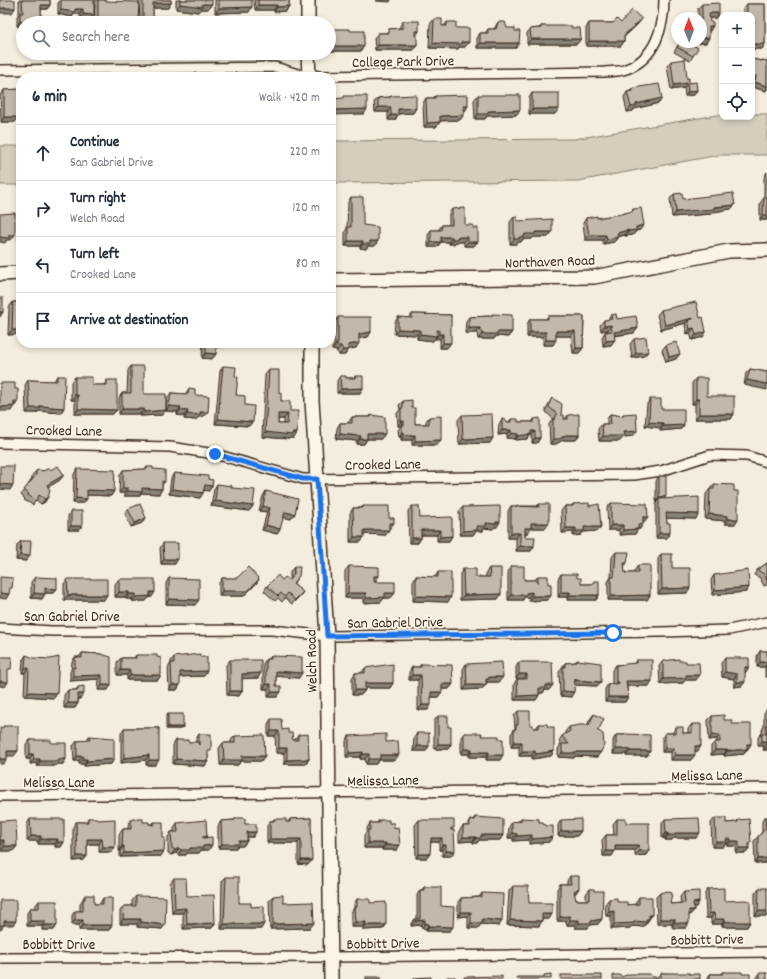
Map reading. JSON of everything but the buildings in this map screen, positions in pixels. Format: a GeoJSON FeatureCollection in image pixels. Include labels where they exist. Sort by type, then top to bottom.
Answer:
{"type":"FeatureCollection","features":[{"type":"Feature","properties":{"kind":"street"},"geometry":{"type":"LineString","coordinates":[[308,0],[308,16]]}},
{"type":"Feature","properties":{"kind":"street","name":"College Park Drive"},"geometry":{"type":"LineString","coordinates":[[336,76],[605,72],[626,69],[642,59],[654,45],[660,34],[664,17],[664,0]]}},
{"type":"Feature","properties":{"kind":"street"},"geometry":{"type":"LineString","coordinates":[[308,60],[309,72]]}},
{"type":"Feature","properties":{"kind":"street","name":"College Park Drive"},"geometry":{"type":"LineString","coordinates":[[0,70],[275,67],[294,72]]}},
{"type":"Feature","properties":{"kind":"street","name":"Northaven Road"},"geometry":{"type":"LineString","coordinates":[[336,280],[594,277],[729,251],[767,250]]}},
{"type":"Feature","properties":{"kind":"street"},"geometry":{"type":"LineString","coordinates":[[0,274],[16,273]]}},
{"type":"Feature","properties":{"kind":"street","name":"Welch Road"},"geometry":{"type":"LineString","coordinates":[[312,348],[312,401],[327,636],[331,979]]}},
{"type":"Feature","properties":{"kind":"street","name":"Crooked Lane"},"geometry":{"type":"LineString","coordinates":[[0,443],[170,446],[215,454],[303,479],[634,476],[661,471],[710,455],[747,456],[767,462]]}},
{"type":"Feature","properties":{"kind":"street","name":"San Gabriel Drive"},"geometry":{"type":"LineString","coordinates":[[0,628],[52,631],[272,630],[327,636],[668,632],[729,630],[767,622]]}},
{"type":"Feature","properties":{"kind":"street","name":"Melissa Lane"},"geometry":{"type":"LineString","coordinates":[[0,796],[329,794],[767,788]]}},
{"type":"Feature","properties":{"kind":"street","name":"Bobbitt Drive"},"geometry":{"type":"LineString","coordinates":[[0,958],[331,958],[767,952]]}},
{"type":"Feature","properties":{"kind":"shaded area"},"geometry":{"type":"Polygon","coordinates":[[[755,114],[767,114],[767,155],[719,155],[578,181],[336,183],[336,141],[574,139],[719,115],[719,120],[755,120],[755,114]]]}},
{"type":"Feature","properties":{"kind":"shaded area"},"geometry":{"type":"Polygon","coordinates":[[[0,146],[16,146],[16,185],[0,185],[0,146]]]}},
{"type":"Feature","properties":{"kind":"route"},"geometry":{"type":"LineString","coordinates":[[215,454],[303,479],[317,479],[327,636],[613,633]]}}]}
